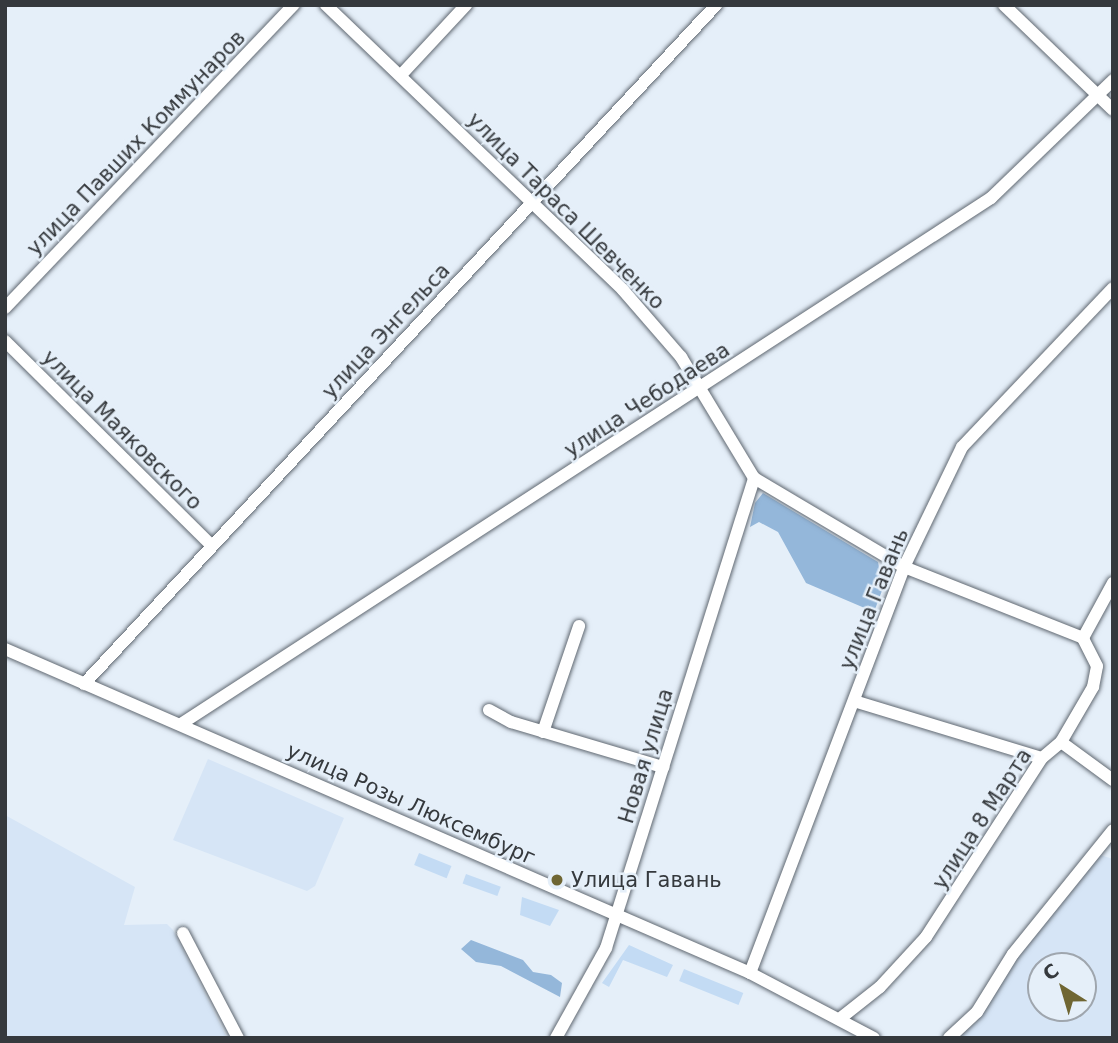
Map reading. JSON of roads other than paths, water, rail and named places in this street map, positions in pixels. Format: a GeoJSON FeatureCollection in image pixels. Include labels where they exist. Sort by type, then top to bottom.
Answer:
{"type":"FeatureCollection","features":[{"type":"Feature","properties":{"kind":"street","name":"улица Павших Коммунаров"},"geometry":{"type":"LineString","coordinates":[[5,308],[294,5]]}},
{"type":"Feature","properties":{"kind":"street","name":"улица Тараса Шевченко"},"geometry":{"type":"LineString","coordinates":[[326,5],[623,290],[702,387],[754,478],[904,567],[1083,638]]}},
{"type":"Feature","properties":{"kind":"street"},"geometry":{"type":"LineString","coordinates":[[401,75],[466,5]]}},
{"type":"Feature","properties":{"kind":"street","name":"улица Энгельса"},"geometry":{"type":"LineString","coordinates":[[85,684],[716,5]]}},
{"type":"Feature","properties":{"kind":"street"},"geometry":{"type":"LineString","coordinates":[[1003,5],[1113,110]]}},
{"type":"Feature","properties":{"kind":"street","name":"улица Чебодаева"},"geometry":{"type":"LineString","coordinates":[[181,724],[992,198],[1113,80]]}},
{"type":"Feature","properties":{"kind":"street","name":"улица Гавань"},"geometry":{"type":"LineString","coordinates":[[750,973],[904,567],[962,447],[1113,288]]}},
{"type":"Feature","properties":{"kind":"street","name":"улица Маяковского"},"geometry":{"type":"LineString","coordinates":[[5,341],[212,546]]}},
{"type":"Feature","properties":{"kind":"street","name":"Новая улица"},"geometry":{"type":"LineString","coordinates":[[556,1038],[606,948],[618,916],[754,478]]}},
{"type":"Feature","properties":{"kind":"street"},"geometry":{"type":"LineString","coordinates":[[1083,638],[1113,583]]}},
{"type":"Feature","properties":{"kind":"street"},"geometry":{"type":"LineString","coordinates":[[543,733],[579,626]]}},
{"type":"Feature","properties":{"kind":"street","name":"улица 8 Марта"},"geometry":{"type":"LineString","coordinates":[[842,1017],[880,987],[926,937],[1042,758],[1061,742],[1093,687],[1097,666],[1083,638]]}},
{"type":"Feature","properties":{"kind":"street","name":"улица Розы Люксембург"},"geometry":{"type":"LineString","coordinates":[[5,649],[750,973],[842,1017],[874,1038]]}},
{"type":"Feature","properties":{"kind":"street"},"geometry":{"type":"LineString","coordinates":[[854,701],[1042,758]]}},
{"type":"Feature","properties":{"kind":"street"},"geometry":{"type":"LineString","coordinates":[[489,710],[543,733],[663,767]]}},
{"type":"Feature","properties":{"kind":"street"},"geometry":{"type":"LineString","coordinates":[[1061,742],[1113,780]]}},
{"type":"Feature","properties":{"kind":"street"},"geometry":{"type":"LineString","coordinates":[[949,1038],[977,1012],[1013,954],[1113,830]]}},
{"type":"Feature","properties":{"kind":"street"},"geometry":{"type":"LineString","coordinates":[[183,933],[238,1038]]}},
{"type":"Feature","properties":{"kind":"place","name":"Улица Гавань"},"geometry":{"type":"Point","coordinates":[557,880]}}]}
